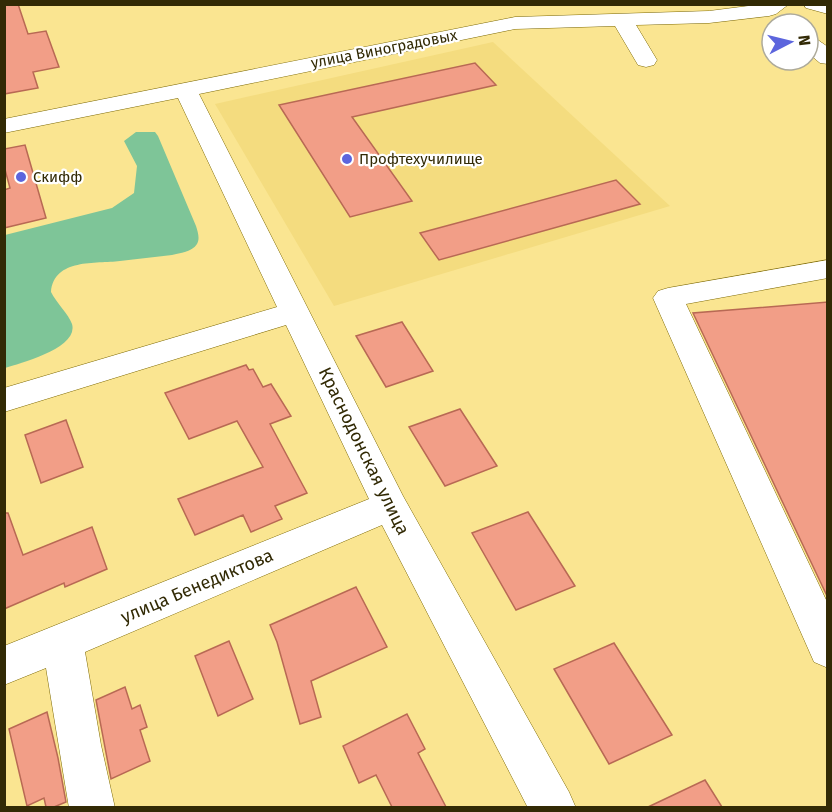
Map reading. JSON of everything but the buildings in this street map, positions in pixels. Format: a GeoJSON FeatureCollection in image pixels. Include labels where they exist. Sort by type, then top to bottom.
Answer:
{"type":"FeatureCollection","features":[{"type":"Feature","properties":{"kind":"street"},"geometry":{"type":"LineString","coordinates":[[813,4],[828,8]]}},
{"type":"Feature","properties":{"kind":"street","name":"улица Виноградовых"},"geometry":{"type":"LineString","coordinates":[[4,126],[184,89],[513,12],[622,20],[709,17],[774,7]]}},
{"type":"Feature","properties":{"kind":"street"},"geometry":{"type":"LineString","coordinates":[[622,20],[646,60]]}},
{"type":"Feature","properties":{"kind":"street","name":"Краснодонская улица"},"geometry":{"type":"LineString","coordinates":[[184,89],[390,506],[553,807]]}},
{"type":"Feature","properties":{"kind":"street"},"geometry":{"type":"LineString","coordinates":[[828,269],[668,298],[828,649]]}},
{"type":"Feature","properties":{"kind":"street"},"geometry":{"type":"LineString","coordinates":[[4,400],[295,312]]}},
{"type":"Feature","properties":{"kind":"street","name":"улица Бенедиктова"},"geometry":{"type":"LineString","coordinates":[[4,666],[390,506]]}},
{"type":"Feature","properties":{"kind":"street"},"geometry":{"type":"LineString","coordinates":[[63,642],[79,746],[92,807]]}},
{"type":"Feature","properties":{"kind":"shaded area"},"geometry":{"type":"Polygon","coordinates":[[[493,42],[670,206],[334,306],[215,104],[493,42]]]}},
{"type":"Feature","properties":{"kind":"green space"},"geometry":{"type":"Polygon","coordinates":[[[136,132],[155,132],[158,136],[196,226],[199,238],[197,244],[189,250],[172,255],[88,263],[68,268],[60,273],[54,281],[51,292],[70,320],[72,333],[67,340],[47,353],[5,368],[5,235],[112,208],[134,193],[137,166],[124,141],[136,132]]]}},
{"type":"Feature","properties":{"kind":"place","name":"Профтехучилище"},"geometry":{"type":"Point","coordinates":[347,159]}},
{"type":"Feature","properties":{"kind":"place","name":"Скифф"},"geometry":{"type":"Point","coordinates":[21,177]}}]}
